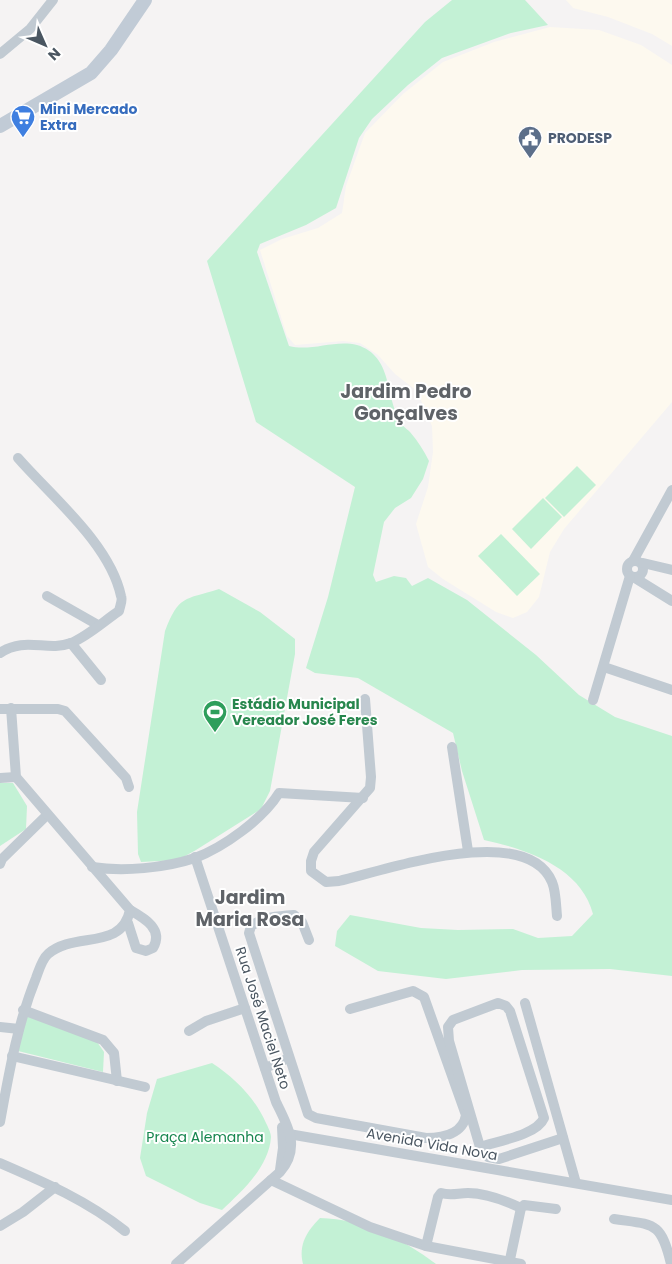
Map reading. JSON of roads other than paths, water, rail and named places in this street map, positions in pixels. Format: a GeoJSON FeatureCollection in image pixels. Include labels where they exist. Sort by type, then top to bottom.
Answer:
{"type":"FeatureCollection","features":[{"type":"Feature","properties":{"kind":"main road"},"geometry":{"type":"LineString","coordinates":[[0,126],[90,73],[111,50],[145,0]]}},
{"type":"Feature","properties":{"kind":"street"},"geometry":{"type":"LineString","coordinates":[[0,54],[30,29],[53,0]]}},
{"type":"Feature","properties":{"kind":"street"},"geometry":{"type":"LineString","coordinates":[[0,653],[8,647],[24,643],[70,643],[119,611],[122,597],[107,561],[74,518],[18,458]]}},
{"type":"Feature","properties":{"kind":"street"},"geometry":{"type":"LineString","coordinates":[[594,700],[616,618],[632,577],[642,573],[638,562],[668,504],[672,490]]}},
{"type":"Feature","properties":{"kind":"street"},"geometry":{"type":"LineString","coordinates":[[672,570],[638,562],[628,564],[626,569],[632,577],[672,601]]}},
{"type":"Feature","properties":{"kind":"street"},"geometry":{"type":"LineString","coordinates":[[48,596],[98,625]]}},
{"type":"Feature","properties":{"kind":"street"},"geometry":{"type":"LineString","coordinates":[[70,643],[101,680]]}},
{"type":"Feature","properties":{"kind":"street"},"geometry":{"type":"LineString","coordinates":[[604,667],[672,690]]}},
{"type":"Feature","properties":{"kind":"street"},"geometry":{"type":"LineString","coordinates":[[365,699],[371,777],[370,788],[364,798],[314,852],[311,860],[311,871],[326,882],[339,881],[468,851],[524,856],[540,866],[552,882],[557,916]]}},
{"type":"Feature","properties":{"kind":"street"},"geometry":{"type":"LineString","coordinates":[[11,708],[16,777],[46,815],[130,910],[152,924],[156,936],[153,948],[146,952],[136,948],[128,924],[130,910]]}},
{"type":"Feature","properties":{"kind":"street"},"geometry":{"type":"LineString","coordinates":[[0,709],[58,709],[65,711],[126,778],[129,787]]}},
{"type":"Feature","properties":{"kind":"street"},"geometry":{"type":"LineString","coordinates":[[452,747],[468,851]]}},
{"type":"Feature","properties":{"kind":"street"},"geometry":{"type":"LineString","coordinates":[[0,778],[16,777]]}},
{"type":"Feature","properties":{"kind":"street"},"geometry":{"type":"LineString","coordinates":[[92,867],[107,870],[158,865],[195,858],[228,840],[261,816],[279,793],[364,798]]}},
{"type":"Feature","properties":{"kind":"street"},"geometry":{"type":"LineString","coordinates":[[0,860],[46,815]]}},
{"type":"Feature","properties":{"kind":"street","name":"Rua José Maciel Neto"},"geometry":{"type":"LineString","coordinates":[[176,1264],[280,1172],[291,1154],[287,1133],[195,858]]}},
{"type":"Feature","properties":{"kind":"street"},"geometry":{"type":"LineString","coordinates":[[309,940],[302,922],[294,915],[269,917],[257,921],[251,926],[249,933],[306,1110],[312,1116],[426,1138],[441,1138],[458,1129],[465,1122],[466,1115],[424,997],[413,991],[350,1009]]}},
{"type":"Feature","properties":{"kind":"street"},"geometry":{"type":"LineString","coordinates":[[0,1122],[12,1056],[23,1010],[47,955],[61,947],[119,932],[128,924]]}},
{"type":"Feature","properties":{"kind":"street"},"geometry":{"type":"LineString","coordinates":[[480,1147],[532,1131],[542,1125],[544,1118],[510,1011],[506,1006],[498,1003],[453,1020],[448,1028],[480,1147],[488,1157],[499,1159],[563,1138]]}},
{"type":"Feature","properties":{"kind":"street"},"geometry":{"type":"LineString","coordinates":[[525,1003],[576,1183]]}},
{"type":"Feature","properties":{"kind":"street"},"geometry":{"type":"LineString","coordinates":[[189,1031],[206,1021],[245,1008]]}},
{"type":"Feature","properties":{"kind":"street"},"geometry":{"type":"LineString","coordinates":[[23,1010],[103,1040],[114,1053],[117,1081]]}},
{"type":"Feature","properties":{"kind":"street"},"geometry":{"type":"LineString","coordinates":[[0,1027],[19,1029]]}},
{"type":"Feature","properties":{"kind":"street"},"geometry":{"type":"LineString","coordinates":[[12,1056],[145,1087]]}},
{"type":"Feature","properties":{"kind":"street"},"geometry":{"type":"LineString","coordinates":[[265,1068],[289,1058]]}},
{"type":"Feature","properties":{"kind":"street","name":"Avenida Vida Nova"},"geometry":{"type":"LineString","coordinates":[[287,1133],[672,1200]]}},
{"type":"Feature","properties":{"kind":"street"},"geometry":{"type":"LineString","coordinates":[[0,1163],[55,1187],[92,1207],[125,1231]]}},
{"type":"Feature","properties":{"kind":"street"},"geometry":{"type":"LineString","coordinates":[[271,1180],[370,1227],[426,1246],[521,1264]]}},
{"type":"Feature","properties":{"kind":"street"},"geometry":{"type":"LineString","coordinates":[[0,1226],[23,1212],[55,1187]]}},
{"type":"Feature","properties":{"kind":"street"},"geometry":{"type":"LineString","coordinates":[[426,1246],[438,1197],[441,1193],[453,1196],[470,1193],[484,1195],[521,1208]]}},
{"type":"Feature","properties":{"kind":"street"},"geometry":{"type":"LineString","coordinates":[[509,1263],[521,1208],[524,1204],[556,1209]]}},
{"type":"Feature","properties":{"kind":"street"},"geometry":{"type":"LineString","coordinates":[[614,1219],[644,1223],[658,1228],[665,1241],[672,1264]]}},
{"type":"Feature","properties":{"kind":"place","name":"Mini Mercado Extra"},"geometry":{"type":"Point","coordinates":[23,138]}},
{"type":"Feature","properties":{"kind":"place","name":"PRODESP"},"geometry":{"type":"Point","coordinates":[530,159]}},
{"type":"Feature","properties":{"kind":"place","name":"Estádio Municipal Vereador José Feres"},"geometry":{"type":"Point","coordinates":[215,733]}},
{"type":"Feature","properties":{"kind":"district","name":"Jardim Pedro Gonçalves"},"geometry":{"type":"Point","coordinates":[406,402]}},
{"type":"Feature","properties":{"kind":"district","name":"Jardim Maria Rosa"},"geometry":{"type":"Point","coordinates":[250,908]}},
{"type":"Feature","properties":{"kind":"park label","name":"Praça Alemanha"},"geometry":{"type":"Point","coordinates":[205,1137]}}]}
